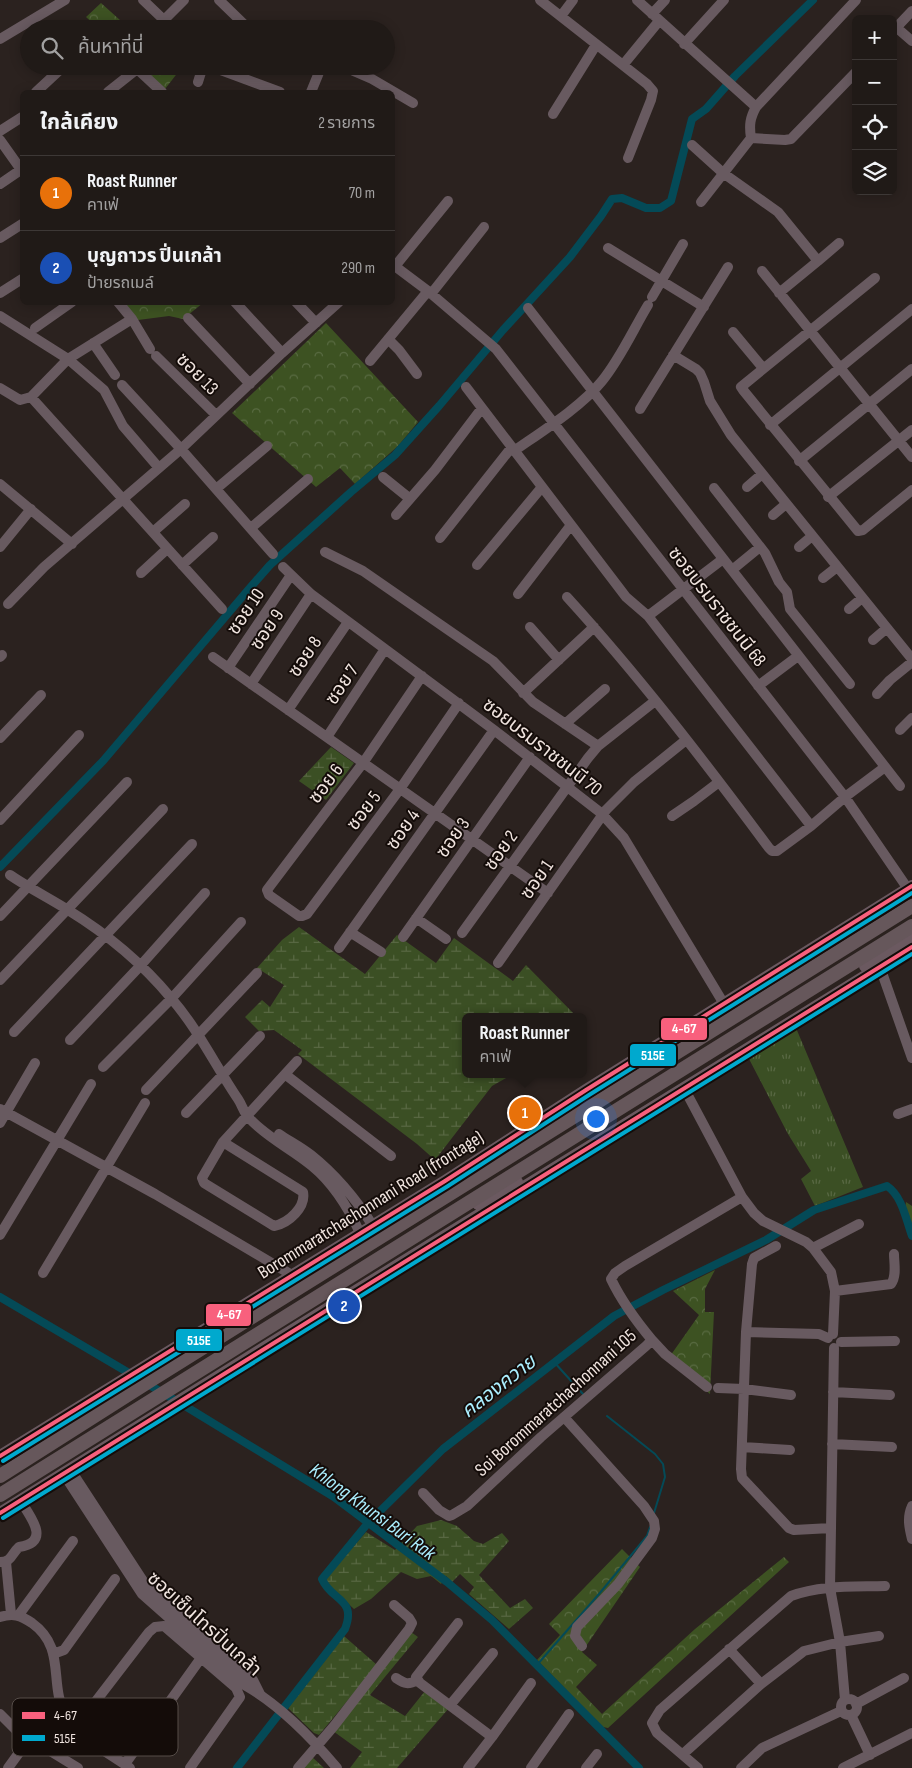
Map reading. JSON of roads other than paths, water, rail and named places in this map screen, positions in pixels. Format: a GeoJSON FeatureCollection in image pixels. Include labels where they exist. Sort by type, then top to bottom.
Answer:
{"type":"FeatureCollection","features":[{"type":"Feature","properties":{"kind":"highway"},"geometry":{"type":"LineString","coordinates":[[0,1476],[144,1384],[912,906]]}},
{"type":"Feature","properties":{"kind":"highway"},"geometry":{"type":"LineString","coordinates":[[0,1495],[912,926]]}},
{"type":"Feature","properties":{"kind":"main road","name":"Borommaratchachonnani Road (frontage)"},"geometry":{"type":"LineString","coordinates":[[0,1456],[373,1226],[724,1004],[911,890]]}},
{"type":"Feature","properties":{"kind":"main road"},"geometry":{"type":"LineString","coordinates":[[445,1181],[468,1170],[600,1090],[911,890]]}},
{"type":"Feature","properties":{"kind":"main road"},"geometry":{"type":"LineString","coordinates":[[455,1229],[532,1174],[912,937]]}},
{"type":"Feature","properties":{"kind":"main road"},"geometry":{"type":"LineString","coordinates":[[0,1512],[912,947]]}},
{"type":"Feature","properties":{"kind":"main road"},"geometry":{"type":"LineString","coordinates":[[438,1202],[524,1137]]}},
{"type":"Feature","properties":{"kind":"main road"},"geometry":{"type":"LineString","coordinates":[[444,1219],[474,1206],[532,1174]]}},
{"type":"Feature","properties":{"kind":"street"},"geometry":{"type":"LineString","coordinates":[[32,20],[65,0]]}},
{"type":"Feature","properties":{"kind":"street"},"geometry":{"type":"LineString","coordinates":[[143,0],[164,20],[184,0]]}},
{"type":"Feature","properties":{"kind":"street"},"geometry":{"type":"LineString","coordinates":[[219,0],[240,20]]}},
{"type":"Feature","properties":{"kind":"street"},"geometry":{"type":"LineString","coordinates":[[540,0],[647,84],[653,91],[628,158]]}},
{"type":"Feature","properties":{"kind":"street"},"geometry":{"type":"LineString","coordinates":[[561,16],[573,0]]}},
{"type":"Feature","properties":{"kind":"street"},"geometry":{"type":"LineString","coordinates":[[637,0],[684,44],[756,106]]}},
{"type":"Feature","properties":{"kind":"street"},"geometry":{"type":"LineString","coordinates":[[623,65],[665,0]]}},
{"type":"Feature","properties":{"kind":"street"},"geometry":{"type":"LineString","coordinates":[[684,44],[724,0]]}},
{"type":"Feature","properties":{"kind":"street"},"geometry":{"type":"LineString","coordinates":[[701,202],[751,138],[749,126],[756,106],[856,0]]}},
{"type":"Feature","properties":{"kind":"street"},"geometry":{"type":"LineString","coordinates":[[897,27],[912,11]]}},
{"type":"Feature","properties":{"kind":"street"},"geometry":{"type":"LineString","coordinates":[[0,40],[20,28]]}},
{"type":"Feature","properties":{"kind":"street"},"geometry":{"type":"LineString","coordinates":[[897,30],[912,41]]}},
{"type":"Feature","properties":{"kind":"street"},"geometry":{"type":"LineString","coordinates":[[553,114],[596,45]]}},
{"type":"Feature","properties":{"kind":"street"},"geometry":{"type":"LineString","coordinates":[[38,90],[54,75]]}},
{"type":"Feature","properties":{"kind":"street"},"geometry":{"type":"LineString","coordinates":[[110,90],[128,75]]}},
{"type":"Feature","properties":{"kind":"street"},"geometry":{"type":"LineString","coordinates":[[144,75],[160,90]]}},
{"type":"Feature","properties":{"kind":"street"},"geometry":{"type":"LineString","coordinates":[[198,82],[200,75]]}},
{"type":"Feature","properties":{"kind":"street"},"geometry":{"type":"LineString","coordinates":[[231,75],[262,89]]}},
{"type":"Feature","properties":{"kind":"street"},"geometry":{"type":"LineString","coordinates":[[312,90],[318,75]]}},
{"type":"Feature","properties":{"kind":"street"},"geometry":{"type":"LineString","coordinates":[[363,75],[391,90]]}},
{"type":"Feature","properties":{"kind":"street"},"geometry":{"type":"LineString","coordinates":[[751,138],[791,139],[852,76]]}},
{"type":"Feature","properties":{"kind":"street"},"geometry":{"type":"LineString","coordinates":[[395,92],[413,103]]}},
{"type":"Feature","properties":{"kind":"street"},"geometry":{"type":"LineString","coordinates":[[0,131],[20,117]]}},
{"type":"Feature","properties":{"kind":"street"},"geometry":{"type":"LineString","coordinates":[[0,140],[20,167]]}},
{"type":"Feature","properties":{"kind":"street"},"geometry":{"type":"LineString","coordinates":[[692,146],[723,173],[778,212],[818,261]]}},
{"type":"Feature","properties":{"kind":"street"},"geometry":{"type":"LineString","coordinates":[[0,184],[20,171]]}},
{"type":"Feature","properties":{"kind":"street"},"geometry":{"type":"LineString","coordinates":[[395,264],[448,201]]}},
{"type":"Feature","properties":{"kind":"street"},"geometry":{"type":"LineString","coordinates":[[0,238],[20,225]]}},
{"type":"Feature","properties":{"kind":"street"},"geometry":{"type":"LineString","coordinates":[[370,361],[484,228]]}},
{"type":"Feature","properties":{"kind":"street"},"geometry":{"type":"LineString","coordinates":[[779,292],[839,243]]}},
{"type":"Feature","properties":{"kind":"street"},"geometry":{"type":"LineString","coordinates":[[440,538],[513,450],[554,424],[594,390],[608,372],[683,244]]}},
{"type":"Feature","properties":{"kind":"street"},"geometry":{"type":"LineString","coordinates":[[608,248],[704,307]]}},
{"type":"Feature","properties":{"kind":"street","name":"ซอยบรมราชชนนี 68"},"geometry":{"type":"LineString","coordinates":[[395,266],[496,349],[845,797],[911,890]]}},
{"type":"Feature","properties":{"kind":"street"},"geometry":{"type":"LineString","coordinates":[[640,409],[728,268]]}},
{"type":"Feature","properties":{"kind":"street"},"geometry":{"type":"LineString","coordinates":[[762,271],[912,457]]}},
{"type":"Feature","properties":{"kind":"street"},"geometry":{"type":"LineString","coordinates":[[875,278],[741,387],[828,497],[858,531],[863,530],[912,490]]}},
{"type":"Feature","properties":{"kind":"street"},"geometry":{"type":"LineString","coordinates":[[0,293],[20,280]]}},
{"type":"Feature","properties":{"kind":"street"},"geometry":{"type":"LineString","coordinates":[[34,328],[68,305]]}},
{"type":"Feature","properties":{"kind":"street","name":"ซอย 13"},"geometry":{"type":"LineString","coordinates":[[120,305],[132,319],[153,353],[216,415]]}},
{"type":"Feature","properties":{"kind":"street"},"geometry":{"type":"LineString","coordinates":[[238,305],[282,353]]}},
{"type":"Feature","properties":{"kind":"street"},"geometry":{"type":"LineString","coordinates":[[299,305],[316,323]]}},
{"type":"Feature","properties":{"kind":"street"},"geometry":{"type":"LineString","coordinates":[[8,604],[44,567],[181,449],[282,353],[337,305]]}},
{"type":"Feature","properties":{"kind":"street"},"geometry":{"type":"LineString","coordinates":[[528,308],[594,390],[900,786]]}},
{"type":"Feature","properties":{"kind":"street"},"geometry":{"type":"LineString","coordinates":[[770,425],[912,309]]}},
{"type":"Feature","properties":{"kind":"street"},"geometry":{"type":"LineString","coordinates":[[0,316],[68,359],[104,390],[123,426],[159,468]]}},
{"type":"Feature","properties":{"kind":"street"},"geometry":{"type":"LineString","coordinates":[[188,318],[250,384]]}},
{"type":"Feature","properties":{"kind":"street"},"geometry":{"type":"LineString","coordinates":[[0,388],[20,400],[31,397],[68,359],[132,319]]}},
{"type":"Feature","properties":{"kind":"street"},"geometry":{"type":"LineString","coordinates":[[733,332],[763,368]]}},
{"type":"Feature","properties":{"kind":"street"},"geometry":{"type":"LineString","coordinates":[[388,339],[417,374]]}},
{"type":"Feature","properties":{"kind":"street"},"geometry":{"type":"LineString","coordinates":[[93,344],[115,375]]}},
{"type":"Feature","properties":{"kind":"street"},"geometry":{"type":"LineString","coordinates":[[674,355],[700,373],[710,401],[726,428],[912,661],[877,694]]}},
{"type":"Feature","properties":{"kind":"street"},"geometry":{"type":"LineString","coordinates":[[799,461],[912,369]]}},
{"type":"Feature","properties":{"kind":"street"},"geometry":{"type":"LineString","coordinates":[[122,385],[273,554]]}},
{"type":"Feature","properties":{"kind":"street"},"geometry":{"type":"LineString","coordinates":[[466,387],[626,597],[648,616],[811,826]]}},
{"type":"Feature","properties":{"kind":"street"},"geometry":{"type":"LineString","coordinates":[[31,397],[222,608]]}},
{"type":"Feature","properties":{"kind":"street"},"geometry":{"type":"LineString","coordinates":[[396,515],[435,470],[482,408]]}},
{"type":"Feature","properties":{"kind":"street"},"geometry":{"type":"LineString","coordinates":[[828,497],[912,430]]}},
{"type":"Feature","properties":{"kind":"street"},"geometry":{"type":"LineString","coordinates":[[216,489],[267,446]]}},
{"type":"Feature","properties":{"kind":"street"},"geometry":{"type":"LineString","coordinates":[[747,487],[762,474]]}},
{"type":"Feature","properties":{"kind":"street"},"geometry":{"type":"LineString","coordinates":[[383,477],[409,498]]}},
{"type":"Feature","properties":{"kind":"street"},"geometry":{"type":"LineString","coordinates":[[251,528],[308,480]]}},
{"type":"Feature","properties":{"kind":"street"},"geometry":{"type":"LineString","coordinates":[[0,484],[72,544]]}},
{"type":"Feature","properties":{"kind":"street"},"geometry":{"type":"LineString","coordinates":[[477,565],[542,487]]}},
{"type":"Feature","properties":{"kind":"street"},"geometry":{"type":"LineString","coordinates":[[714,488],[760,547],[774,569],[779,582],[787,592],[790,609],[850,684]]}},
{"type":"Feature","properties":{"kind":"street"},"geometry":{"type":"LineString","coordinates":[[153,532],[185,504]]}},
{"type":"Feature","properties":{"kind":"street"},"geometry":{"type":"LineString","coordinates":[[773,515],[786,504]]}},
{"type":"Feature","properties":{"kind":"street"},"geometry":{"type":"LineString","coordinates":[[0,547],[31,509]]}},
{"type":"Feature","properties":{"kind":"street"},"geometry":{"type":"LineString","coordinates":[[518,594],[571,525]]}},
{"type":"Feature","properties":{"kind":"street"},"geometry":{"type":"LineString","coordinates":[[799,547],[812,536]]}},
{"type":"Feature","properties":{"kind":"street"},"geometry":{"type":"LineString","coordinates":[[182,565],[213,537]]}},
{"type":"Feature","properties":{"kind":"street"},"geometry":{"type":"LineString","coordinates":[[732,570],[760,547]]}},
{"type":"Feature","properties":{"kind":"street"},"geometry":{"type":"LineString","coordinates":[[141,573],[167,549]]}},
{"type":"Feature","properties":{"kind":"street"},"geometry":{"type":"LineString","coordinates":[[325,552],[364,571],[493,661],[523,693],[598,746]]}},
{"type":"Feature","properties":{"kind":"street"},"geometry":{"type":"LineString","coordinates":[[648,616],[723,559]]}},
{"type":"Feature","properties":{"kind":"street","name":"ซอยบรมราชชนนี 70"},"geometry":{"type":"LineString","coordinates":[[283,566],[310,594],[459,703],[603,815],[624,838],[724,1004]]}},
{"type":"Feature","properties":{"kind":"street"},"geometry":{"type":"LineString","coordinates":[[823,578],[837,567]]}},
{"type":"Feature","properties":{"kind":"street","name":"ซอย 10"},"geometry":{"type":"LineString","coordinates":[[228,668],[292,575]]}},
{"type":"Feature","properties":{"kind":"street","name":"ซอย 9"},"geometry":{"type":"LineString","coordinates":[[251,684],[310,594]]}},
{"type":"Feature","properties":{"kind":"street"},"geometry":{"type":"LineString","coordinates":[[567,596],[655,701],[772,851],[777,851],[811,826],[885,767]]}},
{"type":"Feature","properties":{"kind":"street"},"geometry":{"type":"LineString","coordinates":[[849,609],[862,598]]}},
{"type":"Feature","properties":{"kind":"street","name":"ซอย 8"},"geometry":{"type":"LineString","coordinates":[[288,710],[348,622]]}},
{"type":"Feature","properties":{"kind":"street"},"geometry":{"type":"LineString","coordinates":[[530,627],[559,660]]}},
{"type":"Feature","properties":{"kind":"street"},"geometry":{"type":"LineString","coordinates":[[523,693],[594,627]]}},
{"type":"Feature","properties":{"kind":"street"},"geometry":{"type":"LineString","coordinates":[[873,640],[887,628]]}},
{"type":"Feature","properties":{"kind":"street","name":"ซอย 7"},"geometry":{"type":"LineString","coordinates":[[327,738],[385,649]]}},
{"type":"Feature","properties":{"kind":"street"},"geometry":{"type":"LineString","coordinates":[[758,686],[798,656]]}},
{"type":"Feature","properties":{"kind":"street"},"geometry":{"type":"LineString","coordinates":[[213,657],[548,893]]}},
{"type":"Feature","properties":{"kind":"street","name":"ซอย 6"},"geometry":{"type":"LineString","coordinates":[[284,905],[268,894],[267,890],[363,763],[422,676]]}},
{"type":"Feature","properties":{"kind":"street"},"geometry":{"type":"LineString","coordinates":[[565,724],[605,688]]}},
{"type":"Feature","properties":{"kind":"street"},"geometry":{"type":"LineString","coordinates":[[0,738],[41,695]]}},
{"type":"Feature","properties":{"kind":"street","name":"ซอย 2"},"geometry":{"type":"LineString","coordinates":[[462,934],[567,786],[598,746],[655,701]]}},
{"type":"Feature","properties":{"kind":"street","name":"ซอย 5"},"geometry":{"type":"LineString","coordinates":[[284,905],[299,916],[307,914],[400,789],[459,703]]}},
{"type":"Feature","properties":{"kind":"street"},"geometry":{"type":"LineString","coordinates":[[900,730],[912,718]]}},
{"type":"Feature","properties":{"kind":"street","name":"ซอย 4"},"geometry":{"type":"LineString","coordinates":[[339,948],[494,730]]}},
{"type":"Feature","properties":{"kind":"street"},"geometry":{"type":"LineString","coordinates":[[0,820],[79,735]]}},
{"type":"Feature","properties":{"kind":"street","name":"ซอย 1"},"geometry":{"type":"LineString","coordinates":[[498,963],[603,815],[634,782],[686,740]]}},
{"type":"Feature","properties":{"kind":"street","name":"ซอย 3"},"geometry":{"type":"LineString","coordinates":[[403,936],[530,757]]}},
{"type":"Feature","properties":{"kind":"street"},"geometry":{"type":"LineString","coordinates":[[0,916],[126,782]]}},
{"type":"Feature","properties":{"kind":"street"},"geometry":{"type":"LineString","coordinates":[[672,816],[719,782]]}},
{"type":"Feature","properties":{"kind":"street"},"geometry":{"type":"LineString","coordinates":[[0,980],[163,809]]}},
{"type":"Feature","properties":{"kind":"street"},"geometry":{"type":"LineString","coordinates":[[14,1032],[192,844]]}},
{"type":"Feature","properties":{"kind":"street"},"geometry":{"type":"LineString","coordinates":[[10,875],[28,888],[68,909],[106,936],[141,965],[172,998],[199,1035],[222,1076],[247,1112],[277,1141],[317,1170],[337,1191],[360,1233]]}},
{"type":"Feature","properties":{"kind":"street"},"geometry":{"type":"LineString","coordinates":[[70,1040],[141,965],[204,893]]}},
{"type":"Feature","properties":{"kind":"street"},"geometry":{"type":"LineString","coordinates":[[416,918],[446,939]]}},
{"type":"Feature","properties":{"kind":"street"},"geometry":{"type":"LineString","coordinates":[[103,1067],[172,998],[241,922]]}},
{"type":"Feature","properties":{"kind":"street"},"geometry":{"type":"LineString","coordinates":[[350,932],[381,952]]}},
{"type":"Feature","properties":{"kind":"street"},"geometry":{"type":"LineString","coordinates":[[880,967],[912,1058]]}},
{"type":"Feature","properties":{"kind":"street"},"geometry":{"type":"LineString","coordinates":[[146,1090],[257,973]]}},
{"type":"Feature","properties":{"kind":"street"},"geometry":{"type":"LineString","coordinates":[[186,1113],[260,1036]]}},
{"type":"Feature","properties":{"kind":"street"},"geometry":{"type":"LineString","coordinates":[[223,1142],[303,1192],[303,1200],[299,1210],[280,1224],[274,1226],[202,1180],[203,1175],[223,1142],[247,1112],[297,1062]]}},
{"type":"Feature","properties":{"kind":"street"},"geometry":{"type":"LineString","coordinates":[[0,1123],[3,1111],[35,1063]]}},
{"type":"Feature","properties":{"kind":"street"},"geometry":{"type":"LineString","coordinates":[[286,1075],[391,1156]]}},
{"type":"Feature","properties":{"kind":"street"},"geometry":{"type":"LineString","coordinates":[[0,1235],[91,1084]]}},
{"type":"Feature","properties":{"kind":"street"},"geometry":{"type":"LineString","coordinates":[[684,1088],[742,1197],[754,1213],[763,1221],[799,1238],[813,1248],[831,1272],[835,1290],[830,1588],[840,1642],[843,1706],[847,1715],[852,1715]]}},
{"type":"Feature","properties":{"kind":"street"},"geometry":{"type":"LineString","coordinates":[[43,1273],[145,1103]]}},
{"type":"Feature","properties":{"kind":"street"},"geometry":{"type":"LineString","coordinates":[[898,1114],[912,1109]]}},
{"type":"Feature","properties":{"kind":"street"},"geometry":{"type":"LineString","coordinates":[[3,1111],[107,1167],[292,1275]]}},
{"type":"Feature","properties":{"kind":"street"},"geometry":{"type":"LineString","coordinates":[[247,1112],[310,1154],[345,1187],[373,1226]]}},
{"type":"Feature","properties":{"kind":"street","name":"Soi Borommaratchachonnani 105"},"geometry":{"type":"LineString","coordinates":[[423,1493],[439,1510],[448,1516],[452,1516],[467,1506],[652,1340],[611,1279],[615,1273],[742,1197]]}},
{"type":"Feature","properties":{"kind":"street"},"geometry":{"type":"LineString","coordinates":[[349,1210],[358,1204]]}},
{"type":"Feature","properties":{"kind":"street"},"geometry":{"type":"LineString","coordinates":[[813,1248],[860,1224]]}},
{"type":"Feature","properties":{"kind":"street"},"geometry":{"type":"LineString","coordinates":[[776,1246],[754,1258],[751,1278],[746,1332],[742,1478],[785,1525],[794,1530],[831,1528]]}},
{"type":"Feature","properties":{"kind":"street"},"geometry":{"type":"LineString","coordinates":[[835,1290],[891,1284],[894,1280],[894,1254]]}},
{"type":"Feature","properties":{"kind":"street"},"geometry":{"type":"LineString","coordinates":[[746,1332],[819,1334],[834,1340],[895,1341]]}},
{"type":"Feature","properties":{"kind":"street"},"geometry":{"type":"LineString","coordinates":[[652,1340],[666,1354],[707,1387]]}},
{"type":"Feature","properties":{"kind":"street"},"geometry":{"type":"LineString","coordinates":[[718,1388],[791,1395]]}},
{"type":"Feature","properties":{"kind":"street"},"geometry":{"type":"LineString","coordinates":[[833,1392],[890,1395]]}},
{"type":"Feature","properties":{"kind":"street"},"geometry":{"type":"LineString","coordinates":[[564,1417],[644,1506],[655,1528],[652,1538],[618,1584],[577,1627],[575,1636],[582,1646]]}},
{"type":"Feature","properties":{"kind":"street"},"geometry":{"type":"LineString","coordinates":[[832,1444],[892,1447]]}},
{"type":"Feature","properties":{"kind":"street"},"geometry":{"type":"LineString","coordinates":[[742,1448],[790,1450]]}},
{"type":"Feature","properties":{"kind":"street","name":"ซอยเซ็นโทรปิ่นเกล้า"},"geometry":{"type":"LineString","coordinates":[[66,1471],[147,1587],[252,1680],[261,1695],[317,1744],[337,1768]]}},
{"type":"Feature","properties":{"kind":"street"},"geometry":{"type":"LineString","coordinates":[[15,1615],[3,1562],[10,1559],[19,1548],[33,1542],[37,1534],[36,1526],[20,1500]]}},
{"type":"Feature","properties":{"kind":"street"},"geometry":{"type":"LineString","coordinates":[[912,1506],[909,1513],[909,1524],[912,1539]]}},
{"type":"Feature","properties":{"kind":"street"},"geometry":{"type":"LineString","coordinates":[[15,1615],[73,1541]]}},
{"type":"Feature","properties":{"kind":"street"},"geometry":{"type":"LineString","coordinates":[[53,1654],[64,1650],[115,1579]]}},
{"type":"Feature","properties":{"kind":"street"},"geometry":{"type":"LineString","coordinates":[[698,1768],[657,1733],[652,1723],[660,1710],[791,1596],[802,1592],[830,1588],[885,1586]]}},
{"type":"Feature","properties":{"kind":"street"},"geometry":{"type":"LineString","coordinates":[[298,1768],[334,1726],[412,1624],[409,1618],[394,1605]]}},
{"type":"Feature","properties":{"kind":"street"},"geometry":{"type":"LineString","coordinates":[[0,1617],[15,1615],[24,1618],[38,1627],[48,1637],[53,1654],[60,1698]]}},
{"type":"Feature","properties":{"kind":"street"},"geometry":{"type":"LineString","coordinates":[[458,1623],[416,1677],[492,1737]]}},
{"type":"Feature","properties":{"kind":"street"},"geometry":{"type":"LineString","coordinates":[[98,1698],[148,1632],[155,1627],[164,1626],[236,1688],[240,1697],[190,1768]]}},
{"type":"Feature","properties":{"kind":"street"},"geometry":{"type":"LineString","coordinates":[[683,1754],[761,1684],[804,1651],[840,1642],[879,1636]]}},
{"type":"Feature","properties":{"kind":"street"},"geometry":{"type":"LineString","coordinates":[[729,1649],[761,1684]]}},
{"type":"Feature","properties":{"kind":"street"},"geometry":{"type":"LineString","coordinates":[[451,1704],[493,1653]]}},
{"type":"Feature","properties":{"kind":"street"},"geometry":{"type":"LineString","coordinates":[[174,1698],[201,1658]]}},
{"type":"Feature","properties":{"kind":"street"},"geometry":{"type":"LineString","coordinates":[[396,1678],[404,1684],[418,1680]]}},
{"type":"Feature","properties":{"kind":"street"},"geometry":{"type":"LineString","coordinates":[[856,1704],[904,1678]]}},
{"type":"Feature","properties":{"kind":"street"},"geometry":{"type":"LineString","coordinates":[[468,1768],[531,1683]]}},
{"type":"Feature","properties":{"kind":"street"},"geometry":{"type":"LineString","coordinates":[[741,1768],[762,1748],[843,1706],[850,1699],[856,1704]]}},
{"type":"Feature","properties":{"kind":"street"},"geometry":{"type":"LineString","coordinates":[[852,1715],[856,1712],[856,1704]]}},
{"type":"Feature","properties":{"kind":"street"},"geometry":{"type":"LineString","coordinates":[[0,1714],[12,1726]]}},
{"type":"Feature","properties":{"kind":"street"},"geometry":{"type":"LineString","coordinates":[[530,1768],[569,1714]]}},
{"type":"Feature","properties":{"kind":"street"},"geometry":{"type":"LineString","coordinates":[[852,1715],[870,1755]]}},
{"type":"Feature","properties":{"kind":"street"},"geometry":{"type":"LineString","coordinates":[[843,1768],[912,1733]]}},
{"type":"Feature","properties":{"kind":"street"},"geometry":{"type":"LineString","coordinates":[[586,1768],[596,1754]]}},
{"type":"Feature","properties":{"kind":"street"},"geometry":{"type":"LineString","coordinates":[[8,1768],[17,1756]]}},
{"type":"Feature","properties":{"kind":"street"},"geometry":{"type":"LineString","coordinates":[[58,1756],[78,1768]]}},
{"type":"Feature","properties":{"kind":"street"},"geometry":{"type":"LineString","coordinates":[[113,1756],[127,1766]]}},
{"type":"Feature","properties":{"kind":"waterway"},"geometry":{"type":"LineString","coordinates":[[0,867],[103,761],[270,565],[395,455],[503,330],[570,257],[612,199],[622,198],[646,208],[660,208],[671,201],[692,119],[706,109],[735,76],[813,0]]}},
{"type":"Feature","properties":{"kind":"waterway","name":"คลองควาย"},"geometry":{"type":"LineString","coordinates":[[237,1768],[345,1629],[348,1611],[322,1579],[368,1523],[443,1449],[614,1316],[766,1240],[814,1210],[887,1186],[900,1202],[912,1236]]}},
{"type":"Feature","properties":{"kind":"waterway","name":"Khlong Khunsi Buri Rak"},"geometry":{"type":"LineString","coordinates":[[0,1297],[185,1406],[334,1497],[447,1582],[492,1620],[639,1768]]}},
{"type":"Feature","properties":{"kind":"waterway"},"geometry":{"type":"LineString","coordinates":[[554,1362],[583,1394]]}},
{"type":"Feature","properties":{"kind":"waterway"},"geometry":{"type":"LineString","coordinates":[[607,1416],[655,1454],[663,1464],[665,1477],[654,1513]]}},
{"type":"Feature","properties":{"kind":"waterway"},"geometry":{"type":"LineString","coordinates":[[536,1666],[647,1536],[650,1527]]}},
{"type":"Feature","properties":{"kind":"place","name":"Roast Runner"},"geometry":{"type":"Point","coordinates":[525,1113]}},
{"type":"Feature","properties":{"kind":"place","name":"บุญถาวร ปิ่นเกล้า"},"geometry":{"type":"Point","coordinates":[344,1306]}}]}
